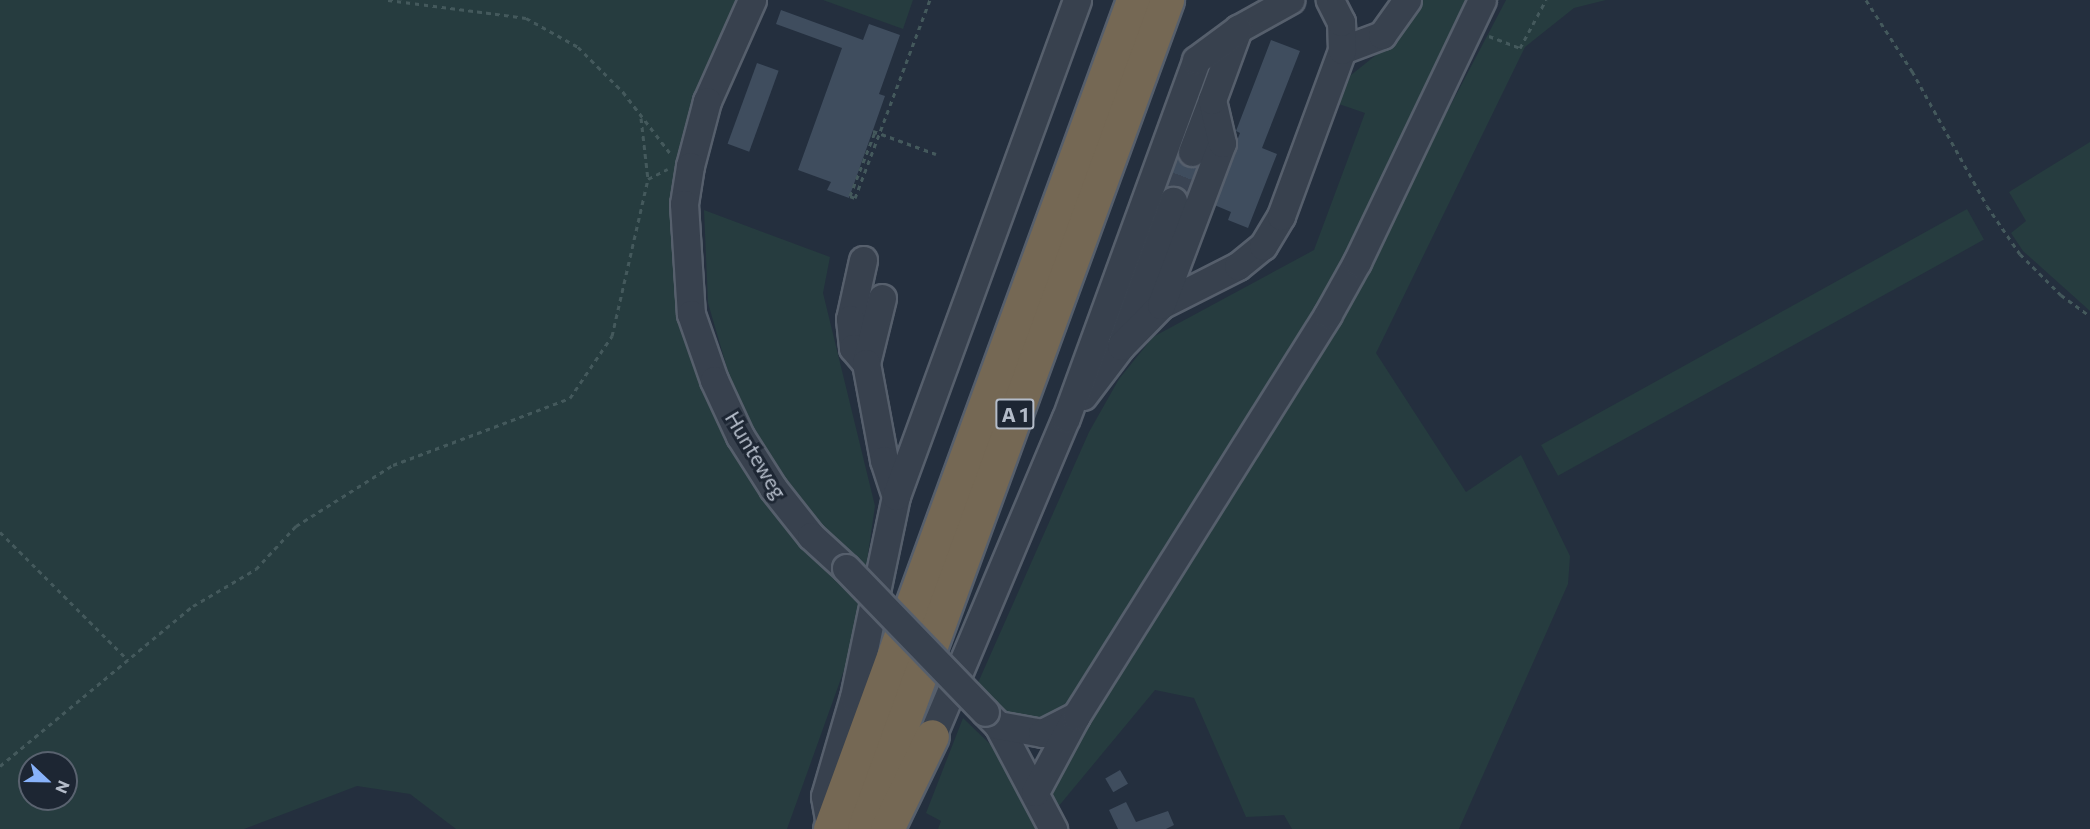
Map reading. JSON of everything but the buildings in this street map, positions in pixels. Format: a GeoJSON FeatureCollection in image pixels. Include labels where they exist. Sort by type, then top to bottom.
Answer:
{"type":"FeatureCollection","features":[{"type":"Feature","properties":{"kind":"highway","name":"A 1"},"geometry":{"type":"LineString","coordinates":[[830,828],[1133,0]]}},
{"type":"Feature","properties":{"kind":"highway","name":"A 1"},"geometry":{"type":"LineString","coordinates":[[864,829],[1167,0]]}},
{"type":"Feature","properties":{"kind":"highway"},"geometry":{"type":"LineString","coordinates":[[888,829],[932,736]]}},
{"type":"Feature","properties":{"kind":"street","name":"Hunteweg"},"geometry":{"type":"LineString","coordinates":[[752,0],[707,101],[685,164],[684,204],[691,314],[714,380],[740,436],[773,488],[811,536],[846,568],[992,718],[1035,792],[1053,829]]}},
{"type":"Feature","properties":{"kind":"street"},"geometry":{"type":"LineString","coordinates":[[830,828],[825,796],[854,697],[896,496],[1077,0]]}},
{"type":"Feature","properties":{"kind":"street"},"geometry":{"type":"LineString","coordinates":[[932,736],[1066,418],[1196,60],[1238,29],[1290,0]]}},
{"type":"Feature","properties":{"kind":"street"},"geometry":{"type":"LineString","coordinates":[[1066,418],[1121,345],[1161,305],[1220,276],[1263,246],[1281,216],[1342,50],[1341,22],[1330,0]]}},
{"type":"Feature","properties":{"kind":"street"},"geometry":{"type":"LineString","coordinates":[[1342,50],[1382,35],[1407,0]]}},
{"type":"Feature","properties":{"kind":"street"},"geometry":{"type":"LineString","coordinates":[[1035,792],[1076,716],[1334,304],[1482,0]]}},
{"type":"Feature","properties":{"kind":"street"},"geometry":{"type":"LineString","coordinates":[[1192,152],[1238,29]]}},
{"type":"Feature","properties":{"kind":"street"},"geometry":{"type":"LineString","coordinates":[[1161,305],[1222,143],[1212,100]]}},
{"type":"Feature","properties":{"kind":"street"},"geometry":{"type":"LineString","coordinates":[[1121,345],[1173,201]]}},
{"type":"Feature","properties":{"kind":"street"},"geometry":{"type":"LineString","coordinates":[[863,260],[850,319],[854,348],[866,363]]}},
{"type":"Feature","properties":{"kind":"street"},"geometry":{"type":"LineString","coordinates":[[882,298],[866,363],[884,460],[896,496]]}},
{"type":"Feature","properties":{"kind":"street"},"geometry":{"type":"LineString","coordinates":[[992,718],[1042,733],[1076,716]]}},
{"type":"Feature","properties":{"kind":"path"},"geometry":{"type":"LineString","coordinates":[[388,0],[526,18],[578,47],[623,92],[641,117],[685,164],[648,178]]}},
{"type":"Feature","properties":{"kind":"path"},"geometry":{"type":"LineString","coordinates":[[876,132],[855,198],[850,196],[876,132],[930,0]]}},
{"type":"Feature","properties":{"kind":"path"},"geometry":{"type":"LineString","coordinates":[[1469,28],[1520,48],[1546,0]]}},
{"type":"Feature","properties":{"kind":"path"},"geometry":{"type":"LineString","coordinates":[[1866,0],[1912,71],[1987,206],[2020,254],[2061,295],[2090,316]]}},
{"type":"Feature","properties":{"kind":"path"},"geometry":{"type":"LineString","coordinates":[[0,766],[193,606],[256,569],[296,526],[393,465],[570,398],[612,336],[648,178],[641,117]]}},
{"type":"Feature","properties":{"kind":"path"},"geometry":{"type":"LineString","coordinates":[[876,132],[936,154]]}},
{"type":"Feature","properties":{"kind":"path"},"geometry":{"type":"LineString","coordinates":[[0,532],[128,660]]}},
{"type":"Feature","properties":{"kind":"green space"},"geometry":{"type":"Polygon","coordinates":[[[0,0],[741,0],[676,287],[703,389],[730,442],[766,495],[859,605],[848,659],[787,829],[456,829],[410,794],[357,786],[244,829],[0,829],[0,0]]]}},
{"type":"Feature","properties":{"kind":"green space"},"geometry":{"type":"Polygon","coordinates":[[[823,0],[913,0],[903,29],[823,0]]]}},
{"type":"Feature","properties":{"kind":"green space"},"geometry":{"type":"Polygon","coordinates":[[[1419,0],[1473,0],[1349,255],[1076,702],[1050,722],[998,715],[977,685],[1089,432],[1119,379],[1153,337],[1314,250],[1365,113],[1336,103],[1351,75],[1396,39],[1419,0]]]}},
{"type":"Feature","properties":{"kind":"green space"},"geometry":{"type":"Polygon","coordinates":[[[1506,0],[1606,0],[1574,8],[1525,47],[1376,353],[1466,492],[1521,455],[1570,556],[1568,584],[1459,829],[1292,829],[1284,815],[1246,817],[1194,698],[1155,690],[1053,813],[1046,804],[1067,750],[1337,321],[1506,0]]]}},
{"type":"Feature","properties":{"kind":"green space"},"geometry":{"type":"Polygon","coordinates":[[[2090,142],[2090,311],[2023,251],[2011,233],[2026,221],[2009,192],[2090,142]]]}},
{"type":"Feature","properties":{"kind":"green space"},"geometry":{"type":"Polygon","coordinates":[[[1967,209],[1984,240],[1558,476],[1541,445],[1967,209]]]}},
{"type":"Feature","properties":{"kind":"green space"},"geometry":{"type":"Polygon","coordinates":[[[704,210],[830,257],[823,293],[875,506],[866,568],[817,525],[753,433],[729,375],[708,303],[704,210]]]}},
{"type":"Feature","properties":{"kind":"green space"},"geometry":{"type":"Polygon","coordinates":[[[963,718],[1015,768],[1042,829],[938,829],[941,821],[926,813],[963,718]]]}},
{"type":"Feature","properties":{"kind":"tunnel"},"geometry":{"type":"LineString","coordinates":[[1173,201],[1192,152]]}}]}
